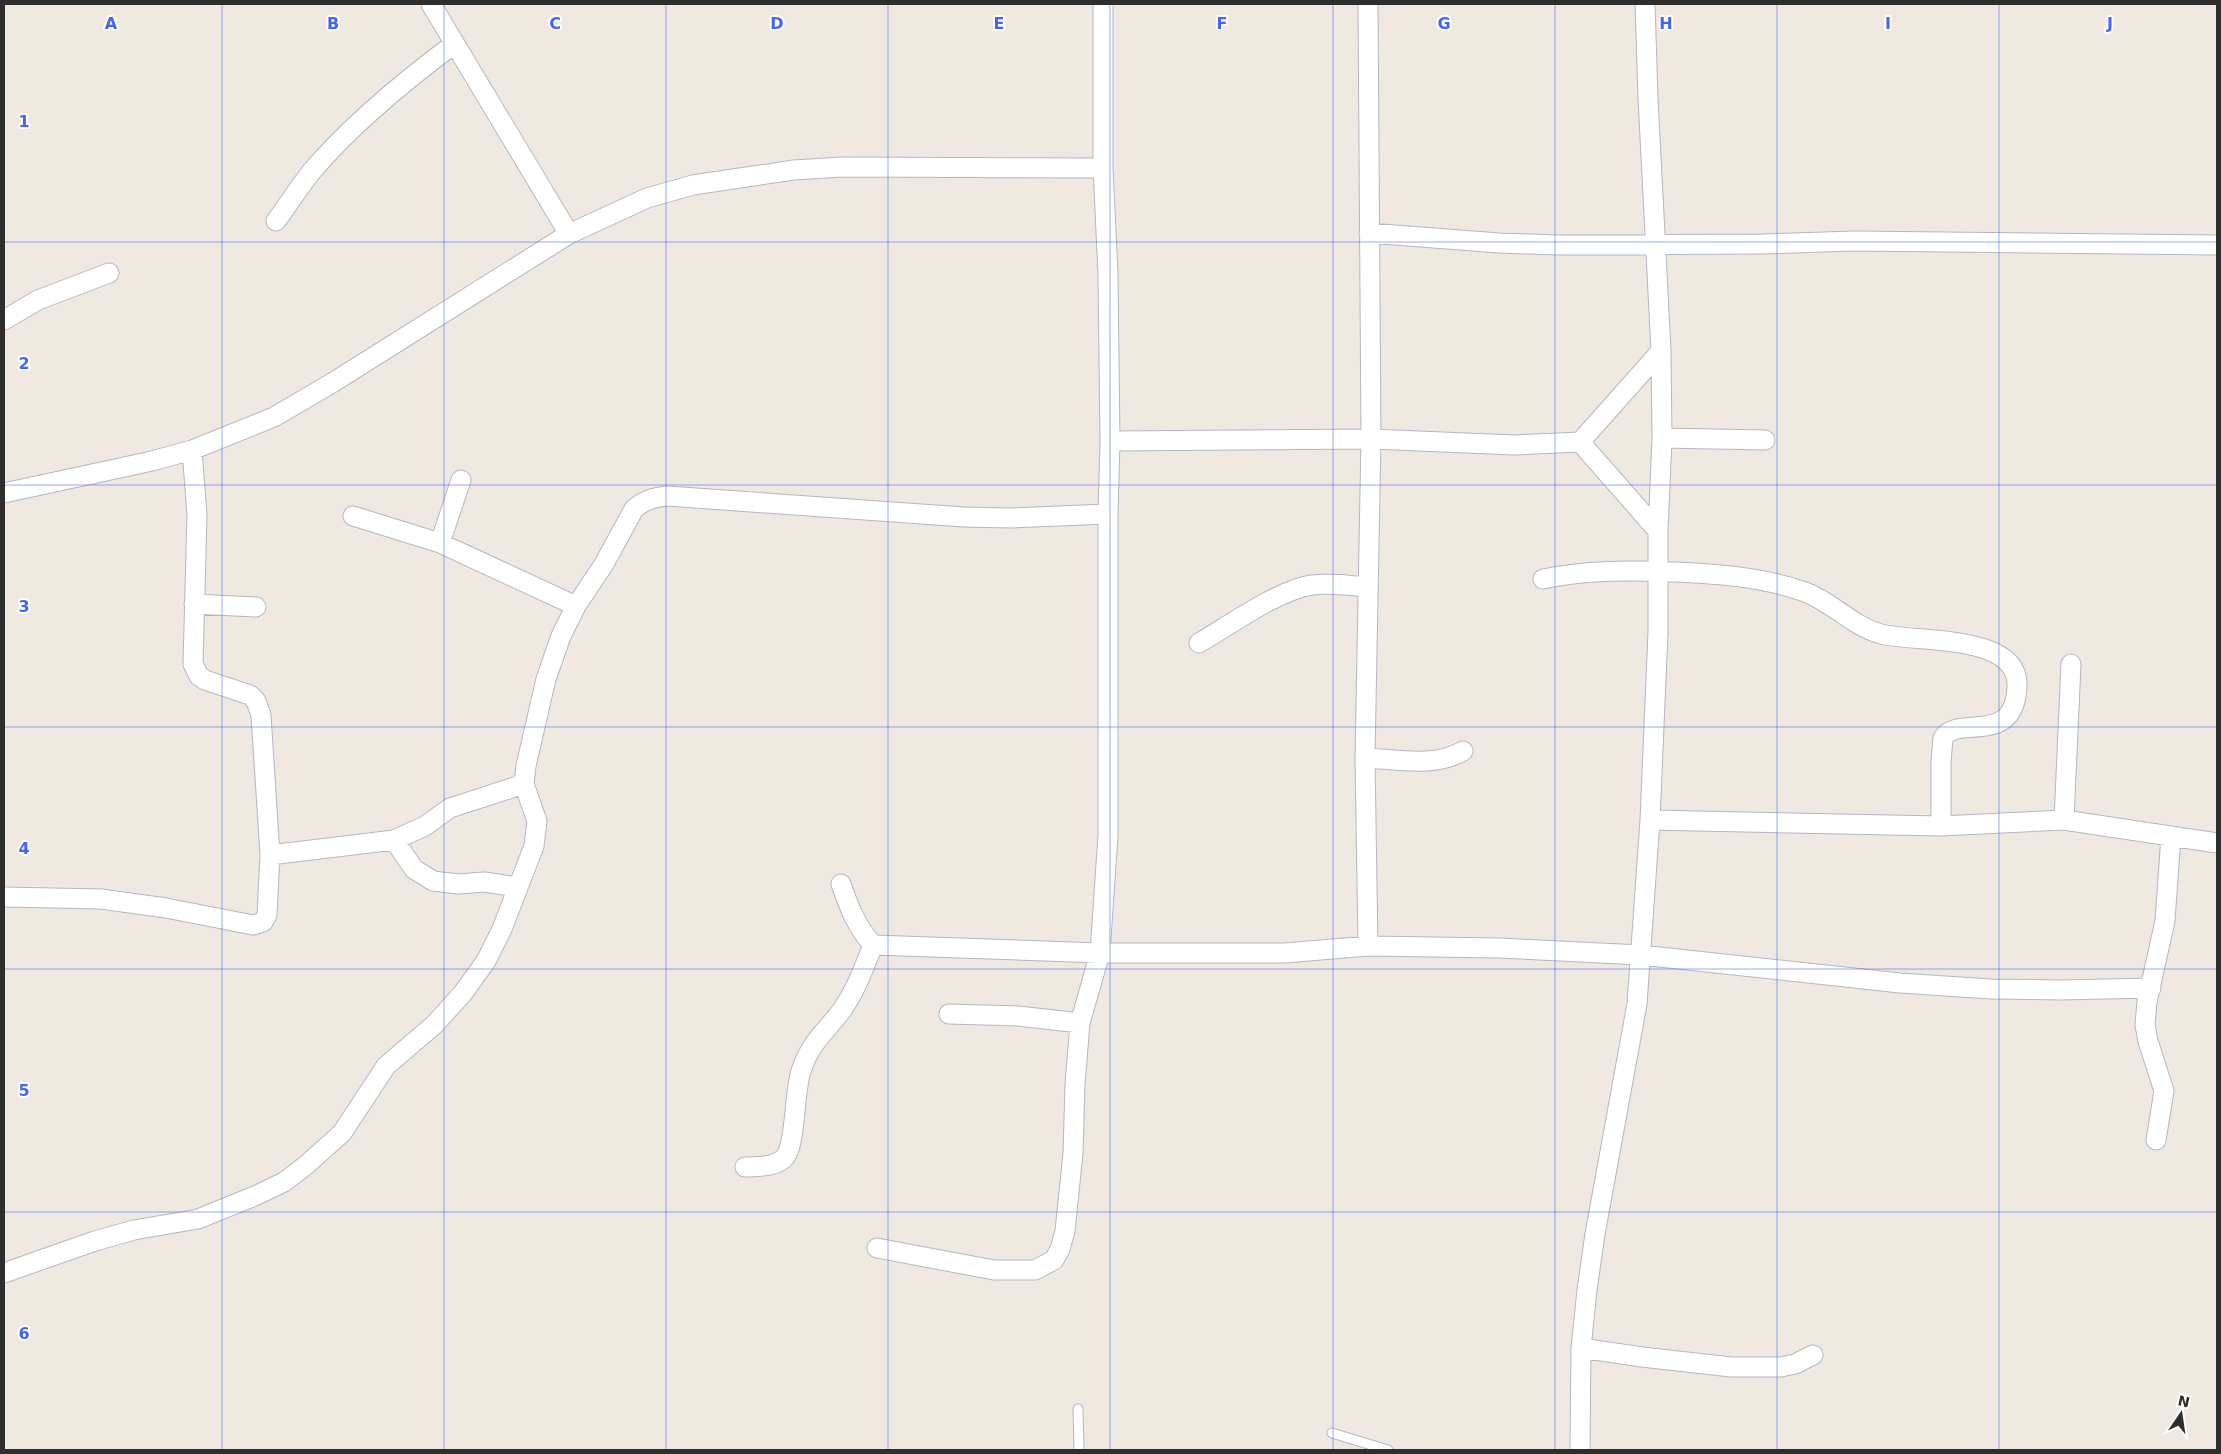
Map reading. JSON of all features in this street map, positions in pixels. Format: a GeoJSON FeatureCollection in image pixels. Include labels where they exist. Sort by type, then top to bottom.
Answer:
{"type":"FeatureCollection","features":[{"type":"Feature","properties":{"kind":"street"},"geometry":{"type":"LineString","coordinates":[[432,4],[454,44],[569,234]]}},
{"type":"Feature","properties":{"kind":"street"},"geometry":{"type":"LineString","coordinates":[[877,1248],[994,1270],[1035,1270],[1054,1260],[1060,1249],[1065,1231],[1073,1153],[1075,1084],[1080,1023],[1100,953],[1108,835],[1108,514],[1110,441],[1108,274],[1103,168],[1102,4]]}},
{"type":"Feature","properties":{"kind":"street"},"geometry":{"type":"LineString","coordinates":[[1368,4],[1371,439],[1366,587],[1365,758],[1368,946]]}},
{"type":"Feature","properties":{"kind":"street"},"geometry":{"type":"LineString","coordinates":[[1580,1450],[1582,1348],[1594,1234],[1628,1061],[1637,1004],[1650,820],[1662,438],[1657,245],[1648,98],[1645,4]]}},
{"type":"Feature","properties":{"kind":"street"},"geometry":{"type":"LineString","coordinates":[[276,221],[311,173],[336,145],[392,92],[454,44]]}},
{"type":"Feature","properties":{"kind":"street"},"geometry":{"type":"LineString","coordinates":[[4,493],[143,463],[192,450],[274,417],[332,383],[569,234],[647,198],[693,184],[794,170],[842,166],[1103,168]]}},
{"type":"Feature","properties":{"kind":"street"},"geometry":{"type":"LineString","coordinates":[[1369,233],[1499,243],[1657,245],[1854,241],[2217,244]]}},
{"type":"Feature","properties":{"kind":"street"},"geometry":{"type":"LineString","coordinates":[[4,320],[38,300],[108,273]]}},
{"type":"Feature","properties":{"kind":"street"},"geometry":{"type":"LineString","coordinates":[[1110,441],[1371,439],[1514,445],[1580,442],[1661,351]]}},
{"type":"Feature","properties":{"kind":"street"},"geometry":{"type":"LineString","coordinates":[[1662,438],[1765,440]]}},
{"type":"Feature","properties":{"kind":"street"},"geometry":{"type":"LineString","coordinates":[[1580,442],[1658,531]]}},
{"type":"Feature","properties":{"kind":"street"},"geometry":{"type":"LineString","coordinates":[[5,899],[101,899],[256,925],[263,922],[267,914],[270,856],[261,715],[256,701],[250,694],[204,680],[195,670],[193,658],[197,516],[192,450]]}},
{"type":"Feature","properties":{"kind":"street"},"geometry":{"type":"LineString","coordinates":[[440,543],[461,480]]}},
{"type":"Feature","properties":{"kind":"street"},"geometry":{"type":"LineString","coordinates":[[4,1273],[95,1241],[134,1230],[207,1216],[284,1182],[342,1133],[386,1066],[434,1025],[463,993],[486,961],[502,929],[534,846],[536,814],[524,784],[528,752],[546,679],[561,636],[576,606],[604,564],[634,509],[647,500],[655,497],[964,517],[1010,518],[1108,514]]}},
{"type":"Feature","properties":{"kind":"street"},"geometry":{"type":"LineString","coordinates":[[353,516],[440,543],[576,606]]}},
{"type":"Feature","properties":{"kind":"street"},"geometry":{"type":"LineString","coordinates":[[1543,579],[1588,572],[1659,571],[1729,574],[1772,582],[1806,592],[1827,602],[1864,627],[1880,634],[1974,646],[2005,659],[2016,675],[2017,686],[2014,706],[2008,714],[2002,721],[1996,724],[1953,730],[1944,738],[1941,762],[1941,826]]}},
{"type":"Feature","properties":{"kind":"street"},"geometry":{"type":"LineString","coordinates":[[1199,643],[1282,596],[1311,585],[1332,584],[1366,587]]}},
{"type":"Feature","properties":{"kind":"street"},"geometry":{"type":"LineString","coordinates":[[194,604],[256,607]]}},
{"type":"Feature","properties":{"kind":"street"},"geometry":{"type":"LineString","coordinates":[[2064,820],[2071,664]]}},
{"type":"Feature","properties":{"kind":"street"},"geometry":{"type":"LineString","coordinates":[[1365,758],[1436,761],[1450,758],[1463,751]]}},
{"type":"Feature","properties":{"kind":"street"},"geometry":{"type":"LineString","coordinates":[[270,856],[394,840],[425,826],[450,808],[524,784]]}},
{"type":"Feature","properties":{"kind":"street"},"geometry":{"type":"LineString","coordinates":[[1650,820],[1941,826],[2064,820],[2217,843]]}},
{"type":"Feature","properties":{"kind":"street"},"geometry":{"type":"LineString","coordinates":[[2156,1140],[2164,1091],[2148,1041],[2145,1025],[2147,1002],[2165,921],[2171,836]]}},
{"type":"Feature","properties":{"kind":"street"},"geometry":{"type":"LineString","coordinates":[[394,840],[414,869],[423,876],[433,880],[458,884],[484,882],[517,887]]}},
{"type":"Feature","properties":{"kind":"street"},"geometry":{"type":"LineString","coordinates":[[841,884],[861,932],[873,945],[1100,953],[1285,953],[1368,946],[1498,948],[1641,955],[1900,983],[1982,989],[2151,988]]}},
{"type":"Feature","properties":{"kind":"street"},"geometry":{"type":"LineString","coordinates":[[745,1167],[773,1165],[786,1156],[791,1141],[796,1095],[807,1055],[813,1044],[840,1012],[868,959],[873,945]]}},
{"type":"Feature","properties":{"kind":"street"},"geometry":{"type":"LineString","coordinates":[[949,1014],[1018,1016],[1080,1023]]}},
{"type":"Feature","properties":{"kind":"street"},"geometry":{"type":"LineString","coordinates":[[1582,1348],[1731,1367],[1781,1367],[1795,1364],[1813,1355]]}},
{"type":"Feature","properties":{"kind":"lane"},"geometry":{"type":"LineString","coordinates":[[1078,1409],[1079,1450]]}},
{"type":"Feature","properties":{"kind":"lane"},"geometry":{"type":"LineString","coordinates":[[1332,1433],[1388,1450]]}}]}
